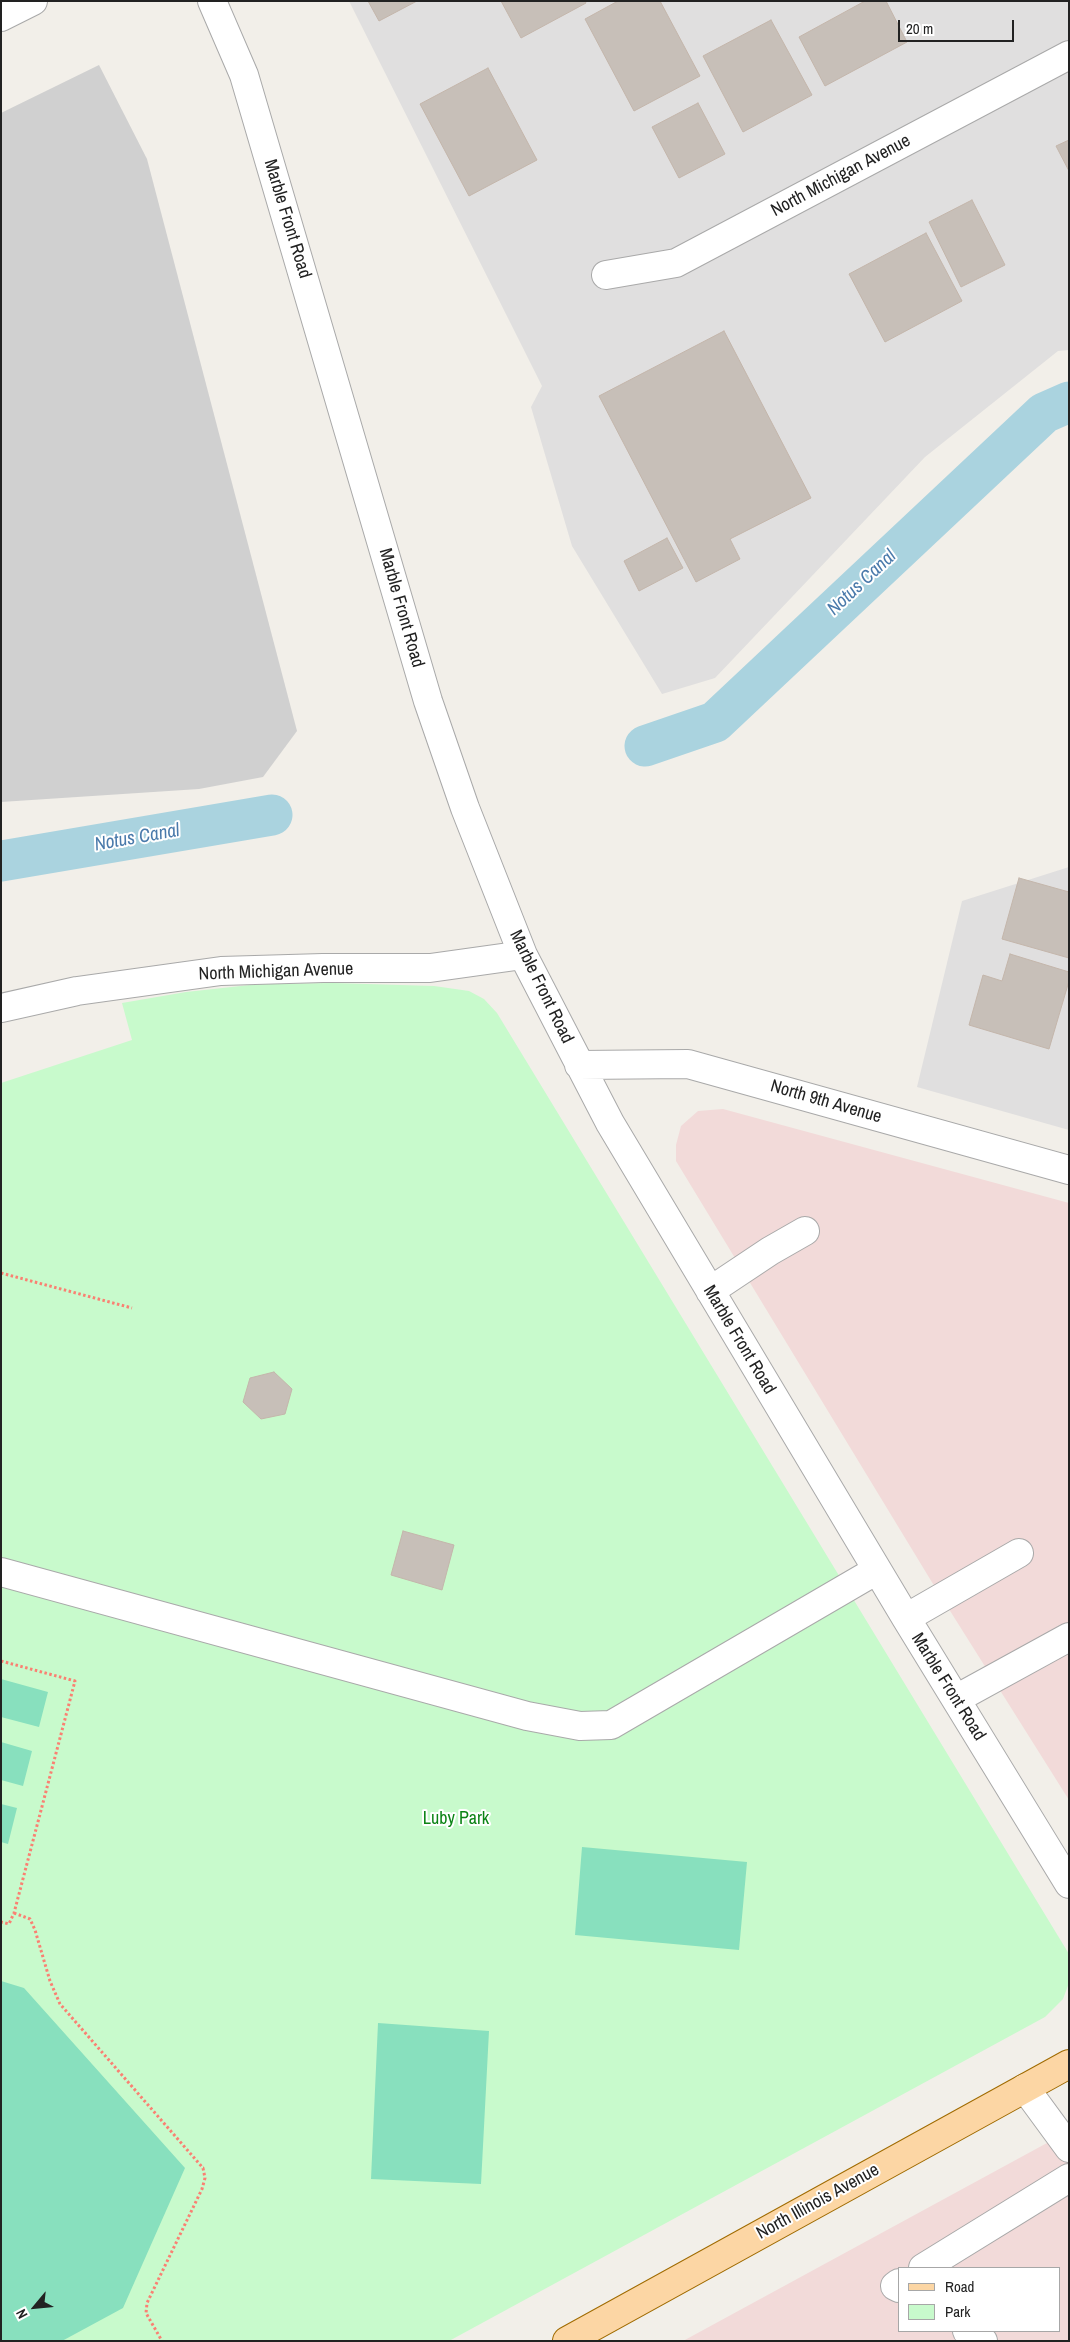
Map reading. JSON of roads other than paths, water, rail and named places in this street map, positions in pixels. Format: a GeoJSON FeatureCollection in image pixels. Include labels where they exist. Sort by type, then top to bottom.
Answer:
{"type":"FeatureCollection","features":[{"type":"Feature","properties":{"kind":"main road","name":"North Illinois Avenue"},"geometry":{"type":"LineString","coordinates":[[567,2341],[1069,2064]]}},
{"type":"Feature","properties":{"kind":"street"},"geometry":{"type":"LineString","coordinates":[[1,17],[33,1]]}},
{"type":"Feature","properties":{"kind":"street","name":"Marble Front Road"},"geometry":{"type":"LineString","coordinates":[[212,1],[244,75],[428,701],[464,808],[523,954],[610,1123],[877,1570],[1069,1884]]}},
{"type":"Feature","properties":{"kind":"street","name":"North Michigan Avenue"},"geometry":{"type":"LineString","coordinates":[[606,275],[676,263],[1069,55]]}},
{"type":"Feature","properties":{"kind":"street","name":"North Michigan Avenue"},"geometry":{"type":"LineString","coordinates":[[1,1008],[77,991],[221,971],[323,968],[430,968],[523,954]]}},
{"type":"Feature","properties":{"kind":"street","name":"North 9th Avenue"},"geometry":{"type":"LineString","coordinates":[[579,1065],[688,1064],[1069,1170]]}},
{"type":"Feature","properties":{"kind":"street"},"geometry":{"type":"LineString","coordinates":[[710,1291],[770,1251],[806,1231]]}},
{"type":"Feature","properties":{"kind":"street"},"geometry":{"type":"LineString","coordinates":[[906,1618],[1019,1553]]}},
{"type":"Feature","properties":{"kind":"street"},"geometry":{"type":"LineString","coordinates":[[1,1572],[518,1713],[580,1726],[612,1726],[877,1570]]}},
{"type":"Feature","properties":{"kind":"street"},"geometry":{"type":"LineString","coordinates":[[956,1699],[1069,1637]]}},
{"type":"Feature","properties":{"kind":"street"},"geometry":{"type":"LineString","coordinates":[[1026,2088],[1069,2148]]}},
{"type":"Feature","properties":{"kind":"street"},"geometry":{"type":"LineString","coordinates":[[925,2267],[1069,2178]]}},
{"type":"Feature","properties":{"kind":"street"},"geometry":{"type":"LineString","coordinates":[[968,2332],[982,2341]]}},
{"type":"Feature","properties":{"kind":"waterway","name":"Notus Canal"},"geometry":{"type":"LineString","coordinates":[[645,746],[715,722],[1044,413],[1069,402]]}},
{"type":"Feature","properties":{"kind":"waterway","name":"Notus Canal"},"geometry":{"type":"LineString","coordinates":[[1,861],[272,815]]}},
{"type":"Feature","properties":{"kind":"park label","name":"Luby Park"},"geometry":{"type":"Point","coordinates":[456,1819]}}]}
